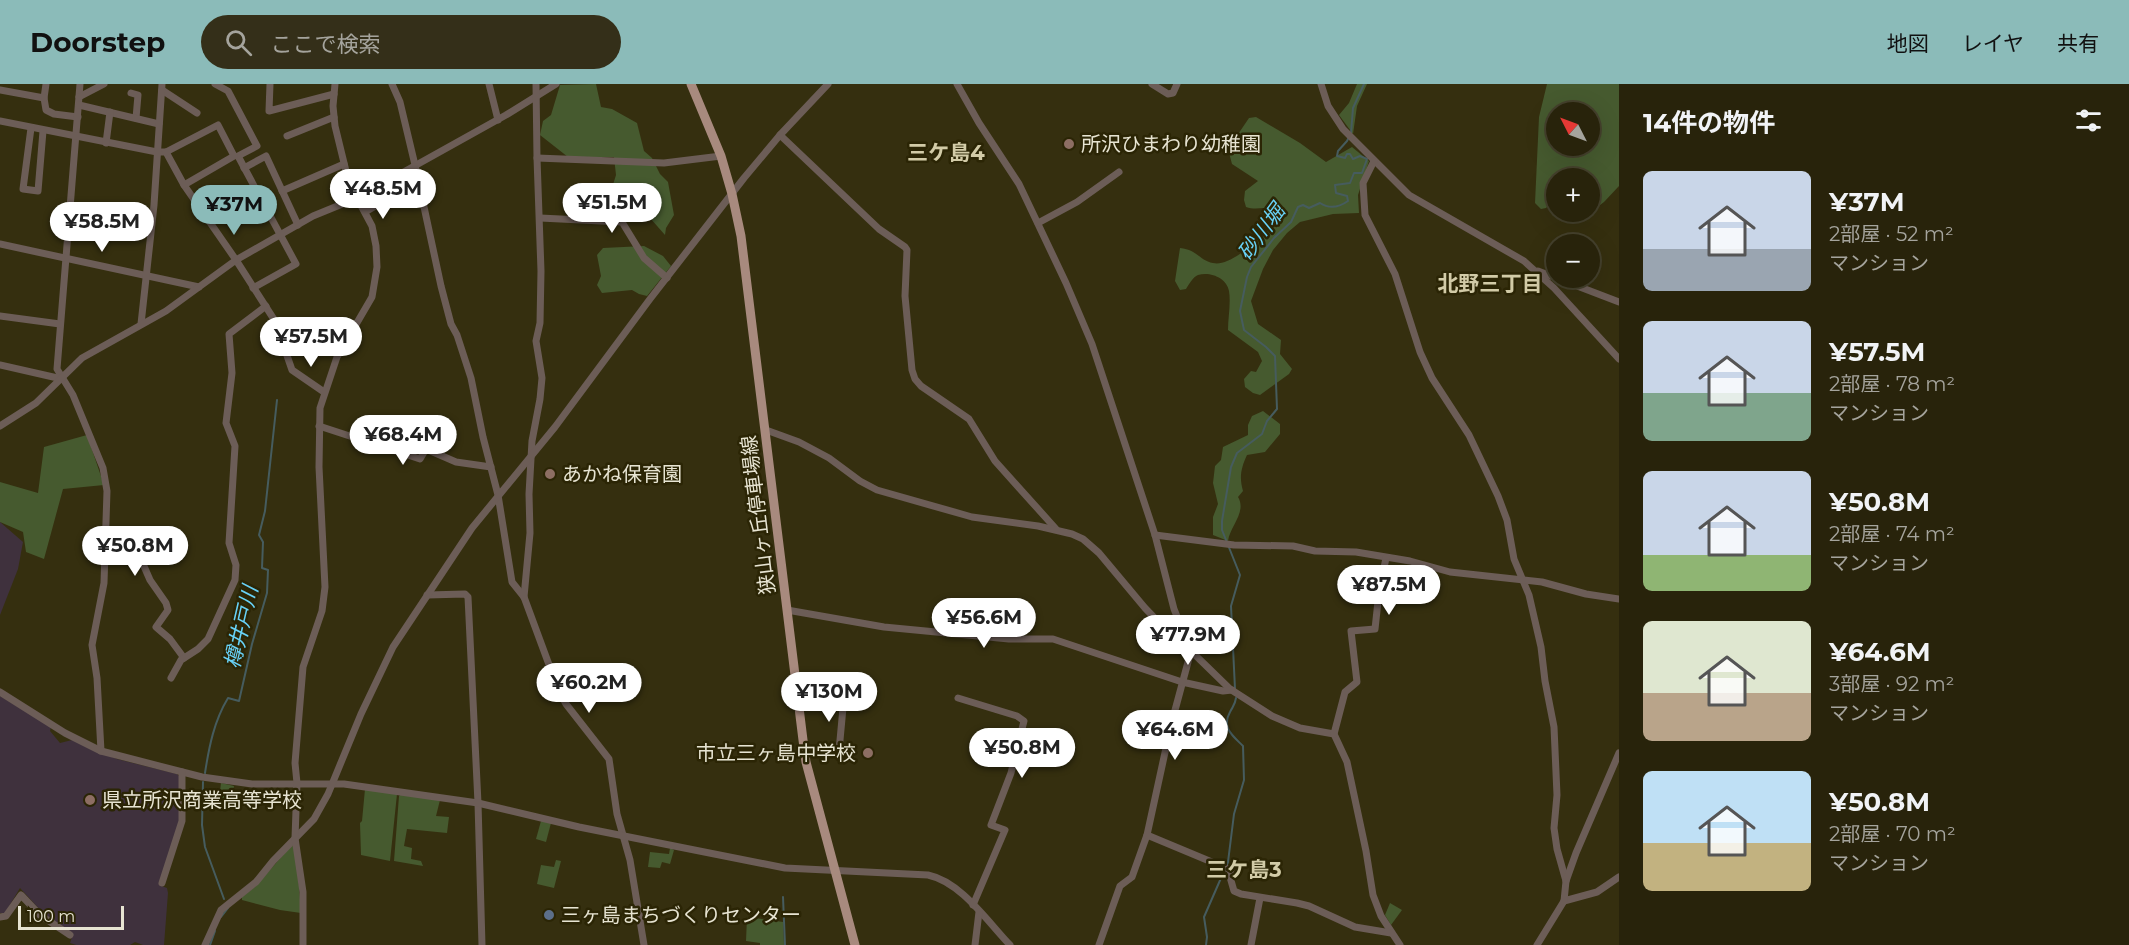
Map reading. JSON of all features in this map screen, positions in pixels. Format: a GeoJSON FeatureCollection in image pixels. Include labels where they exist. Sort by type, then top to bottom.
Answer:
{"type":"FeatureCollection","features":[{"type":"Feature","properties":{"kind":"main road","name":"狭山ヶ丘停車場線"},"geometry":{"type":"LineString","coordinates":[[691,84],[721,156],[743,246],[804,750],[855,945]]}},
{"type":"Feature","properties":{"kind":"street"},"geometry":{"type":"LineString","coordinates":[[46,84],[44,98],[46,110],[54,114],[78,117]]}},
{"type":"Feature","properties":{"kind":"street"},"geometry":{"type":"LineString","coordinates":[[80,84],[57,369],[73,395],[103,468],[107,491],[104,583],[92,645],[97,678],[101,751]]}},
{"type":"Feature","properties":{"kind":"street"},"geometry":{"type":"LineString","coordinates":[[79,101],[105,84]]}},
{"type":"Feature","properties":{"kind":"street"},"geometry":{"type":"LineString","coordinates":[[215,84],[228,92],[257,146],[238,156],[296,264],[252,288]]}},
{"type":"Feature","properties":{"kind":"street"},"geometry":{"type":"LineString","coordinates":[[270,84],[269,111],[334,94]]}},
{"type":"Feature","properties":{"kind":"street"},"geometry":{"type":"LineString","coordinates":[[303,945],[303,892],[296,838],[295,764],[302,678],[307,652],[322,611],[325,587],[320,408],[337,357],[366,310],[375,284],[377,267],[372,226],[357,198],[344,164],[334,117],[335,84]]}},
{"type":"Feature","properties":{"kind":"street"},"geometry":{"type":"LineString","coordinates":[[392,84],[400,102],[416,165],[451,324],[457,335],[471,378],[498,495],[512,582],[524,597],[562,697],[574,716],[609,759],[614,798],[630,860],[644,945]]}},
{"type":"Feature","properties":{"kind":"street"},"geometry":{"type":"LineString","coordinates":[[489,84],[498,120]]}},
{"type":"Feature","properties":{"kind":"street"},"geometry":{"type":"LineString","coordinates":[[524,597],[530,533],[531,457],[542,378],[536,341],[540,322],[540,218],[536,84]]}},
{"type":"Feature","properties":{"kind":"street"},"geometry":{"type":"LineString","coordinates":[[0,426],[36,403],[82,358],[166,311],[236,260],[278,234],[357,198],[498,120],[556,84]]}},
{"type":"Feature","properties":{"kind":"street"},"geometry":{"type":"LineString","coordinates":[[205,945],[221,910],[256,882],[314,819],[333,782],[393,647],[472,528],[531,457],[732,194],[780,135],[828,84]]}},
{"type":"Feature","properties":{"kind":"street"},"geometry":{"type":"LineString","coordinates":[[957,84],[979,123],[1019,184],[1092,344],[1155,535],[1174,609],[1191,651],[1147,835],[1132,877],[1120,886],[1099,945]]}},
{"type":"Feature","properties":{"kind":"street"},"geometry":{"type":"LineString","coordinates":[[1152,84],[1168,94],[1173,93],[1177,84]]}},
{"type":"Feature","properties":{"kind":"street"},"geometry":{"type":"LineString","coordinates":[[1321,84],[1328,106],[1349,136],[1409,195],[1535,270],[1570,304],[1619,359]]}},
{"type":"Feature","properties":{"kind":"street"},"geometry":{"type":"LineString","coordinates":[[162,87],[197,113]]}},
{"type":"Feature","properties":{"kind":"street"},"geometry":{"type":"LineString","coordinates":[[141,324],[154,205],[162,87]]}},
{"type":"Feature","properties":{"kind":"street"},"geometry":{"type":"LineString","coordinates":[[0,90],[44,98]]}},
{"type":"Feature","properties":{"kind":"street"},"geometry":{"type":"LineString","coordinates":[[131,93],[138,96],[136,118]]}},
{"type":"Feature","properties":{"kind":"street"},"geometry":{"type":"LineString","coordinates":[[79,101],[110,112],[159,124]]}},
{"type":"Feature","properties":{"kind":"street"},"geometry":{"type":"LineString","coordinates":[[106,143],[110,112]]}},
{"type":"Feature","properties":{"kind":"street"},"geometry":{"type":"LineString","coordinates":[[287,136],[334,117]]}},
{"type":"Feature","properties":{"kind":"street"},"geometry":{"type":"LineString","coordinates":[[0,121],[157,152],[166,152],[218,125],[234,156],[184,185]]}},
{"type":"Feature","properties":{"kind":"street"},"geometry":{"type":"LineString","coordinates":[[31,128],[23,189],[38,190],[44,130]]}},
{"type":"Feature","properties":{"kind":"street"},"geometry":{"type":"LineString","coordinates":[[780,135],[879,229],[905,247],[905,296],[912,370],[915,379],[969,419],[996,461],[1057,530]]}},
{"type":"Feature","properties":{"kind":"street"},"geometry":{"type":"LineString","coordinates":[[166,152],[184,185],[266,306],[292,370],[324,392]]}},
{"type":"Feature","properties":{"kind":"street"},"geometry":{"type":"LineString","coordinates":[[244,168],[266,156],[298,225]]}},
{"type":"Feature","properties":{"kind":"street"},"geometry":{"type":"LineString","coordinates":[[537,158],[664,163],[721,156]]}},
{"type":"Feature","properties":{"kind":"street"},"geometry":{"type":"LineString","coordinates":[[1374,161],[1363,183],[1365,215],[1395,273],[1420,352],[1432,378],[1469,435],[1498,496],[1507,520],[1514,559],[1525,581],[1541,647],[1554,727],[1557,754],[1554,828],[1566,881]]}},
{"type":"Feature","properties":{"kind":"street"},"geometry":{"type":"LineString","coordinates":[[282,190],[344,164]]}},
{"type":"Feature","properties":{"kind":"street"},"geometry":{"type":"LineString","coordinates":[[1038,223],[1077,202],[1119,172]]}},
{"type":"Feature","properties":{"kind":"street"},"geometry":{"type":"LineString","coordinates":[[365,212],[419,181]]}},
{"type":"Feature","properties":{"kind":"street"},"geometry":{"type":"LineString","coordinates":[[540,218],[622,222],[645,258],[667,278]]}},
{"type":"Feature","properties":{"kind":"street"},"geometry":{"type":"LineString","coordinates":[[0,244],[199,287]]}},
{"type":"Feature","properties":{"kind":"street"},"geometry":{"type":"LineString","coordinates":[[1535,270],[1619,302]]}},
{"type":"Feature","properties":{"kind":"street"},"geometry":{"type":"LineString","coordinates":[[171,678],[181,660],[208,639],[235,580],[236,565],[229,543],[235,446],[226,423],[232,373],[229,334],[266,306]]}},
{"type":"Feature","properties":{"kind":"street"},"geometry":{"type":"LineString","coordinates":[[0,316],[60,324]]}},
{"type":"Feature","properties":{"kind":"street"},"geometry":{"type":"LineString","coordinates":[[0,365],[62,379]]}},
{"type":"Feature","properties":{"kind":"street"},"geometry":{"type":"LineString","coordinates":[[319,426],[420,459],[426,449],[456,462],[491,466]]}},
{"type":"Feature","properties":{"kind":"street"},"geometry":{"type":"LineString","coordinates":[[766,430],[799,442],[877,490],[972,517],[1057,530],[1078,537],[1090,544],[1169,633],[1232,690],[1286,723],[1334,734]]}},
{"type":"Feature","properties":{"kind":"street"},"geometry":{"type":"LineString","coordinates":[[105,534],[133,541],[150,580],[166,603],[168,610],[156,627],[170,639],[184,658]]}},
{"type":"Feature","properties":{"kind":"street"},"geometry":{"type":"LineString","coordinates":[[1155,535],[1222,544],[1293,546],[1316,550],[1356,552],[1410,561],[1450,572],[1542,582],[1586,594],[1619,599]]}},
{"type":"Feature","properties":{"kind":"street"},"geometry":{"type":"LineString","coordinates":[[1386,558],[1375,629],[1351,631],[1357,682],[1345,692],[1334,734],[1347,762],[1373,895],[1381,916],[1400,945]]}},
{"type":"Feature","properties":{"kind":"street"},"geometry":{"type":"LineString","coordinates":[[427,594],[465,594],[468,597],[482,945]]}},
{"type":"Feature","properties":{"kind":"street"},"geometry":{"type":"LineString","coordinates":[[787,610],[884,627],[1009,639],[1053,639],[1182,682],[1223,691],[1232,690]]}},
{"type":"Feature","properties":{"kind":"street"},"geometry":{"type":"LineString","coordinates":[[804,750],[839,751],[845,686]]}},
{"type":"Feature","properties":{"kind":"street"},"geometry":{"type":"LineString","coordinates":[[0,692],[65,733],[101,751],[227,782],[252,784],[333,782],[478,803],[623,837],[785,868],[928,875],[939,878],[958,890],[1010,945]]}},
{"type":"Feature","properties":{"kind":"street"},"geometry":{"type":"LineString","coordinates":[[958,698],[1017,716],[1024,721],[1011,772],[991,825],[1005,830],[973,905]]}},
{"type":"Feature","properties":{"kind":"street"},"geometry":{"type":"LineString","coordinates":[[1538,945],[1564,901],[1566,881],[1576,853],[1619,753]]}},
{"type":"Feature","properties":{"kind":"street"},"geometry":{"type":"LineString","coordinates":[[162,883],[182,821],[182,772]]}},
{"type":"Feature","properties":{"kind":"street"},"geometry":{"type":"LineString","coordinates":[[1147,835],[1231,870],[1230,877],[1234,891],[1309,906],[1355,927],[1391,933]]}},
{"type":"Feature","properties":{"kind":"street"},"geometry":{"type":"LineString","coordinates":[[1564,901],[1597,892],[1619,877]]}},
{"type":"Feature","properties":{"kind":"street"},"geometry":{"type":"LineString","coordinates":[[0,917],[6,916],[21,895],[40,915],[70,935]]}},
{"type":"Feature","properties":{"kind":"street"},"geometry":{"type":"LineString","coordinates":[[1251,945],[1260,898]]}},
{"type":"Feature","properties":{"kind":"street"},"geometry":{"type":"LineString","coordinates":[[975,945],[979,912]]}},
{"type":"Feature","properties":{"kind":"shaded area"},"geometry":{"type":"Polygon","coordinates":[[[0,522],[23,542],[18,569],[0,615],[0,522]]]}},
{"type":"Feature","properties":{"kind":"shaded area","name":"県立所沢商業高等学校"},"geometry":{"type":"Polygon","coordinates":[[[0,696],[51,727],[50,731],[60,743],[72,740],[117,759],[177,774],[180,777],[179,823],[159,885],[167,888],[168,893],[164,945],[143,945],[135,942],[130,945],[70,943],[73,934],[43,913],[20,888],[5,913],[0,913],[0,696]]]}},
{"type":"Feature","properties":{"kind":"green space"},"geometry":{"type":"Polygon","coordinates":[[[596,84],[601,107],[612,109],[637,123],[644,151],[652,158],[660,174],[668,182],[674,215],[666,228],[665,235],[643,210],[628,217],[610,194],[616,175],[614,157],[568,157],[540,135],[543,121],[551,115],[560,85],[596,84]]]}},
{"type":"Feature","properties":{"kind":"green space"},"geometry":{"type":"Polygon","coordinates":[[[1357,84],[1367,84],[1357,106],[1353,134],[1339,115],[1349,103],[1357,84]]]}},
{"type":"Feature","properties":{"kind":"green space"},"geometry":{"type":"Polygon","coordinates":[[[1547,84],[1619,84],[1619,186],[1600,205],[1600,168],[1546,168],[1546,208],[1541,209],[1535,203],[1539,117],[1547,84]]]}},
{"type":"Feature","properties":{"kind":"green space"},"geometry":{"type":"Polygon","coordinates":[[[1256,117],[1300,143],[1326,162],[1352,147],[1369,161],[1358,195],[1359,213],[1333,214],[1300,222],[1273,250],[1263,269],[1251,301],[1258,324],[1281,340],[1280,354],[1292,369],[1289,374],[1260,395],[1245,387],[1244,379],[1251,371],[1256,372],[1262,361],[1258,352],[1228,330],[1230,296],[1228,286],[1221,279],[1208,274],[1194,277],[1186,289],[1180,290],[1175,281],[1180,248],[1191,251],[1209,262],[1221,263],[1251,246],[1284,214],[1280,207],[1254,209],[1246,207],[1245,191],[1258,181],[1232,164],[1228,149],[1249,118],[1256,117]]]}},
{"type":"Feature","properties":{"kind":"green space"},"geometry":{"type":"Polygon","coordinates":[[[644,246],[663,256],[671,266],[647,296],[632,290],[602,293],[597,285],[601,276],[597,255],[603,248],[644,246]]]}},
{"type":"Feature","properties":{"kind":"green space"},"geometry":{"type":"Polygon","coordinates":[[[1263,411],[1280,424],[1280,434],[1265,452],[1247,455],[1241,473],[1243,491],[1238,497],[1241,508],[1228,541],[1213,535],[1213,517],[1218,504],[1213,483],[1215,466],[1221,460],[1223,447],[1248,435],[1248,425],[1252,416],[1263,411]]]}},
{"type":"Feature","properties":{"kind":"green space"},"geometry":{"type":"Polygon","coordinates":[[[87,435],[104,485],[63,489],[44,559],[26,552],[23,532],[0,522],[0,482],[38,493],[44,447],[87,435]]]}},
{"type":"Feature","properties":{"kind":"green space"},"geometry":{"type":"Polygon","coordinates":[[[221,783],[234,786],[231,799],[219,799],[221,783]]]}},
{"type":"Feature","properties":{"kind":"green space"},"geometry":{"type":"Polygon","coordinates":[[[365,789],[397,794],[390,861],[361,855],[360,823],[365,789]]]}},
{"type":"Feature","properties":{"kind":"green space"},"geometry":{"type":"Polygon","coordinates":[[[401,794],[440,800],[436,816],[449,817],[447,833],[407,829],[404,846],[412,848],[411,859],[421,861],[423,866],[394,861],[401,794]]]}},
{"type":"Feature","properties":{"kind":"green space"},"geometry":{"type":"Polygon","coordinates":[[[541,821],[551,823],[546,842],[536,839],[541,821]]]}},
{"type":"Feature","properties":{"kind":"green space"},"geometry":{"type":"Polygon","coordinates":[[[291,846],[294,846],[301,913],[242,900],[242,897],[255,887],[291,846]]]}},
{"type":"Feature","properties":{"kind":"green space"},"geometry":{"type":"Polygon","coordinates":[[[670,848],[674,850],[670,864],[662,862],[660,868],[648,867],[650,852],[669,854],[670,848]]]}},
{"type":"Feature","properties":{"kind":"green space"},"geometry":{"type":"Polygon","coordinates":[[[556,860],[561,861],[554,888],[537,884],[541,865],[554,867],[556,860]]]}},
{"type":"Feature","properties":{"kind":"green space"},"geometry":{"type":"Polygon","coordinates":[[[1390,903],[1402,910],[1391,925],[1385,915],[1390,903]]]}},
{"type":"Feature","properties":{"kind":"green space"},"geometry":{"type":"Polygon","coordinates":[[[747,917],[783,922],[784,945],[760,945],[760,943],[746,941],[747,917]]]}},
{"type":"Feature","properties":{"kind":"waterway","name":"砂川堀"},"geometry":{"type":"LineString","coordinates":[[1235,689],[1231,606],[1240,575],[1222,530],[1222,521],[1231,467],[1237,453],[1262,434],[1267,421],[1277,409],[1275,356],[1244,330],[1240,311],[1247,277],[1251,267],[1274,238],[1291,222],[1298,207],[1303,205],[1309,208],[1320,203],[1334,207],[1348,201],[1347,196],[1336,193],[1335,185],[1350,183],[1354,173],[1362,173],[1367,159],[1360,156],[1353,159],[1350,154],[1347,154],[1345,158],[1337,156],[1351,133],[1353,108],[1364,84]]}},
{"type":"Feature","properties":{"kind":"waterway","name":"樽井戸川"},"geometry":{"type":"LineString","coordinates":[[205,773],[213,734],[223,707],[228,698],[239,701],[267,593],[268,570],[262,568],[263,542],[259,535],[265,511],[277,400]]}},
{"type":"Feature","properties":{"kind":"waterway","name":"砂川堀"},"geometry":{"type":"LineString","coordinates":[[1206,945],[1204,917],[1228,862],[1234,814],[1244,780],[1243,746],[1229,731],[1227,723],[1236,698]]}},
{"type":"Feature","properties":{"kind":"waterway","name":"樽井戸川"},"geometry":{"type":"LineString","coordinates":[[203,782],[202,825],[205,847],[224,899]]}},
{"type":"Feature","properties":{"kind":"waterway"},"geometry":{"type":"LineString","coordinates":[[783,897],[785,945]]}},
{"type":"Feature","properties":{"kind":"waterway","name":"樽井戸川"},"geometry":{"type":"LineString","coordinates":[[221,917],[228,908]]}},
{"type":"Feature","properties":{"kind":"waterway","name":"樽井戸川"},"geometry":{"type":"LineString","coordinates":[[210,945],[215,931]]}},
{"type":"Feature","properties":{"kind":"place","name":"所沢ひまわり幼稚園"},"geometry":{"type":"Point","coordinates":[1069,144]}},
{"type":"Feature","properties":{"kind":"place","name":"あかね保育園"},"geometry":{"type":"Point","coordinates":[550,474]}},
{"type":"Feature","properties":{"kind":"place","name":"市立三ヶ島中学校"},"geometry":{"type":"Point","coordinates":[868,753]}},
{"type":"Feature","properties":{"kind":"place","name":"県立所沢商業高等学校"},"geometry":{"type":"Point","coordinates":[90,800]}},
{"type":"Feature","properties":{"kind":"place","name":"三ヶ島まちづくりセンター"},"geometry":{"type":"Point","coordinates":[549,915]}},
{"type":"Feature","properties":{"kind":"district","name":"三ケ島4"},"geometry":{"type":"Point","coordinates":[946,152]}},
{"type":"Feature","properties":{"kind":"district","name":"北野三丁目"},"geometry":{"type":"Point","coordinates":[1490,283]}},
{"type":"Feature","properties":{"kind":"district","name":"三ケ島3"},"geometry":{"type":"Point","coordinates":[1244,869]}}]}
